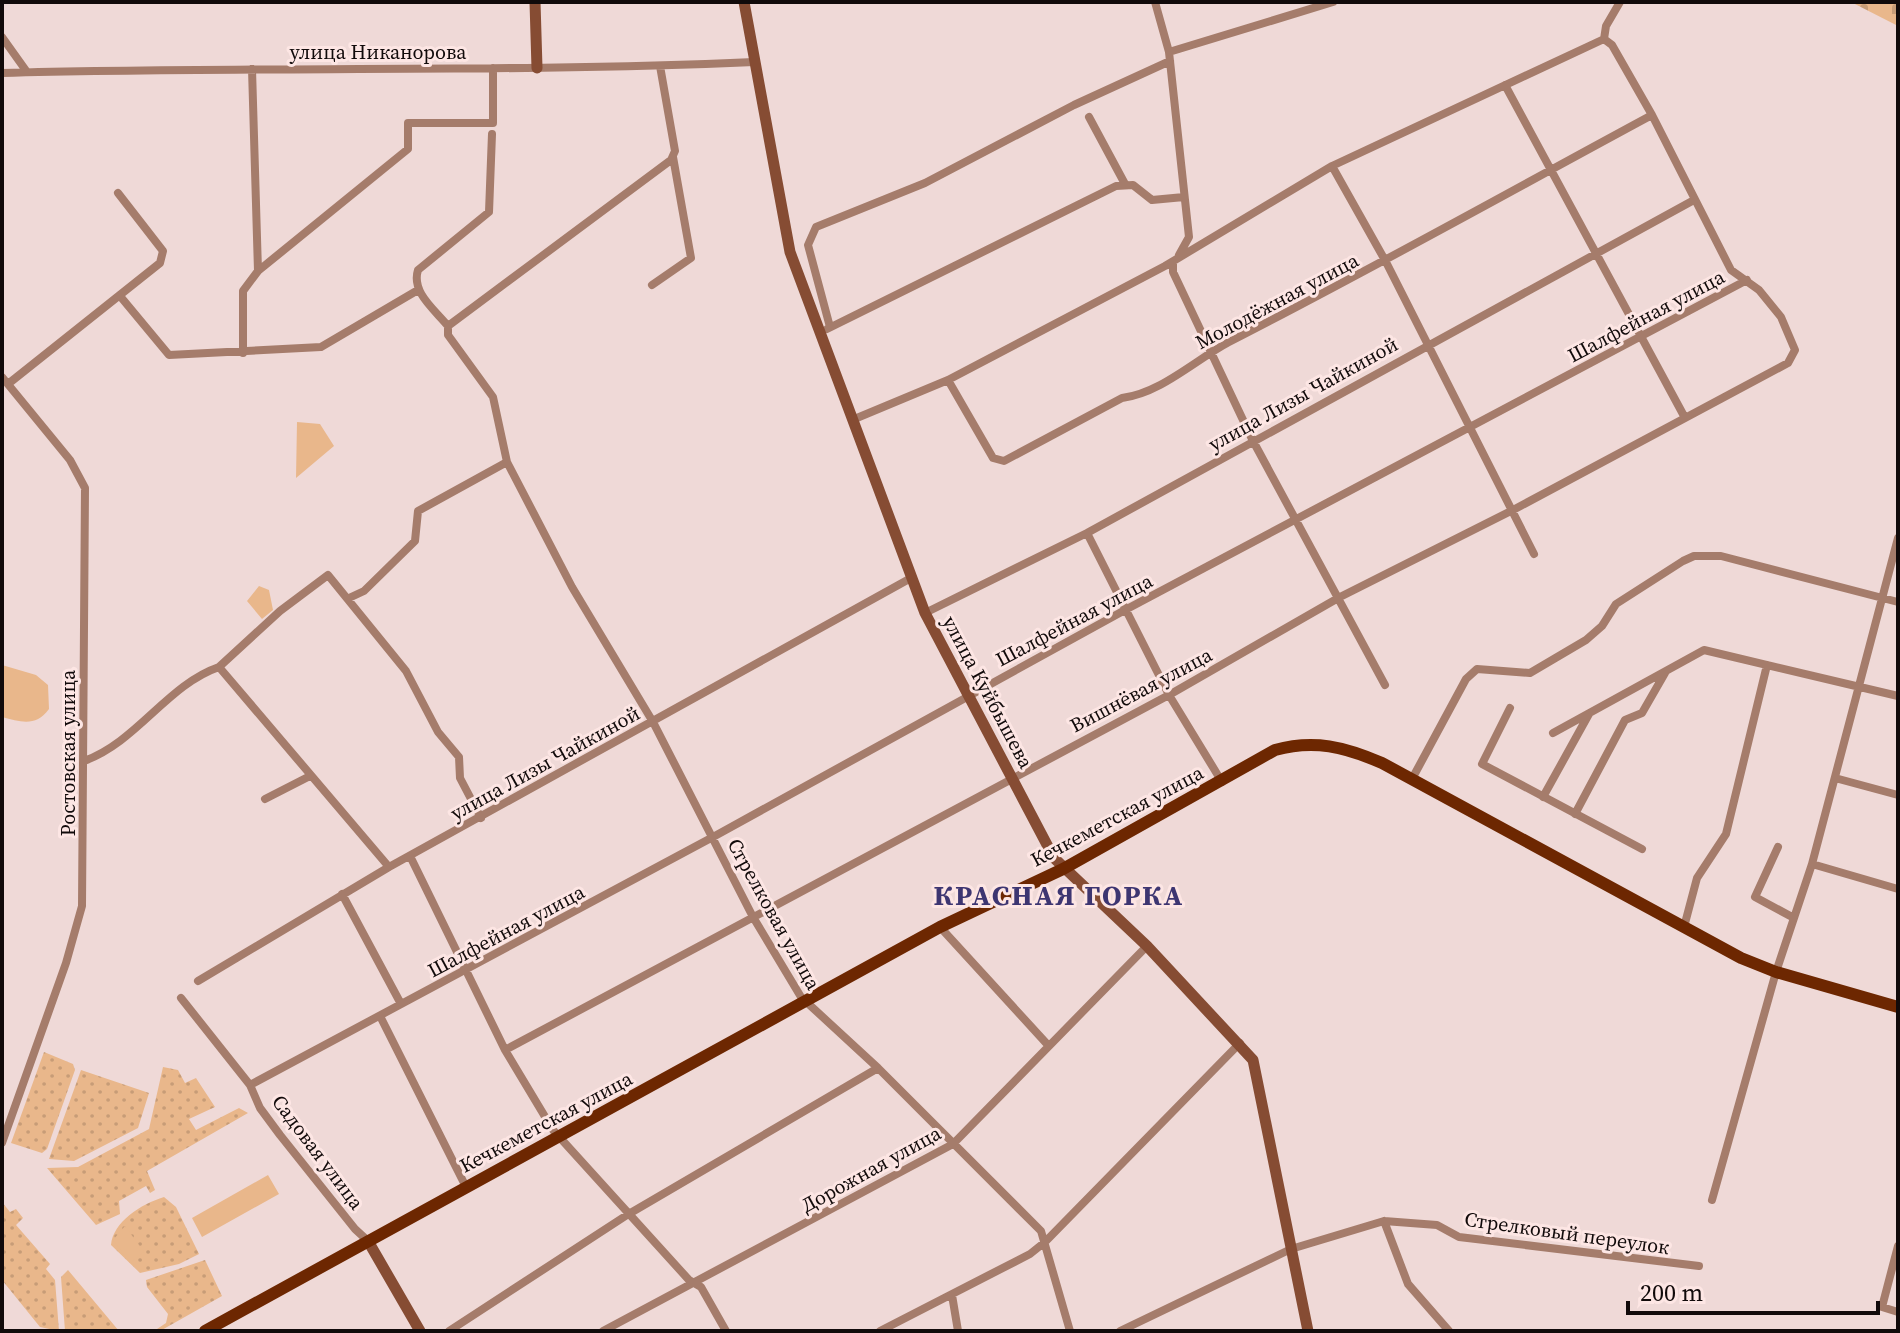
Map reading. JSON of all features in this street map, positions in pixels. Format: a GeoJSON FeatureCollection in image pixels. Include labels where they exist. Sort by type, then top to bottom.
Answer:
{"type":"FeatureCollection","features":[{"type":"Feature","properties":{"kind":"main road"},"geometry":{"type":"LineString","coordinates":[[535,2],[537,68]]}},
{"type":"Feature","properties":{"kind":"main road","name":"улица Куйбышева"},"geometry":{"type":"LineString","coordinates":[[744,2],[790,252],[925,613],[1054,858],[1147,946],[1253,1060],[1308,1331]]}},
{"type":"Feature","properties":{"kind":"main road","name":"Кечкеметская улица"},"geometry":{"type":"LineString","coordinates":[[205,1331],[806,1004],[940,927],[1063,869],[1275,750],[1314,744],[1352,749],[1684,927],[1776,972],[1898,1007]]}},
{"type":"Feature","properties":{"kind":"main road","name":"Садовая улица"},"geometry":{"type":"LineString","coordinates":[[368,1241],[420,1331]]}},
{"type":"Feature","properties":{"kind":"street"},"geometry":{"type":"LineString","coordinates":[[1155,2],[1169,56],[1189,237],[1169,264]]}},
{"type":"Feature","properties":{"kind":"street"},"geometry":{"type":"LineString","coordinates":[[830,327],[808,245],[816,227],[925,183],[1169,56],[1333,2]]}},
{"type":"Feature","properties":{"kind":"street"},"geometry":{"type":"LineString","coordinates":[[1604,39],[1606,26],[1620,2]]}},
{"type":"Feature","properties":{"kind":"street"},"geometry":{"type":"LineString","coordinates":[[2,37],[27,72]]}},
{"type":"Feature","properties":{"kind":"street"},"geometry":{"type":"LineString","coordinates":[[852,420],[948,380],[1169,264],[1332,166],[1604,39]]}},
{"type":"Feature","properties":{"kind":"street"},"geometry":{"type":"LineString","coordinates":[[1604,39],[1612,45],[1652,115],[1733,273],[1748,279]]}},
{"type":"Feature","properties":{"kind":"street","name":"улица Никанорова"},"geometry":{"type":"LineString","coordinates":[[2,73],[537,68],[754,62]]}},
{"type":"Feature","properties":{"kind":"street"},"geometry":{"type":"LineString","coordinates":[[652,285],[691,258],[660,66]]}},
{"type":"Feature","properties":{"kind":"street"},"geometry":{"type":"LineString","coordinates":[[243,353],[243,291],[258,271],[408,149],[408,123],[493,123],[493,68]]}},
{"type":"Feature","properties":{"kind":"street"},"geometry":{"type":"LineString","coordinates":[[252,69],[258,271]]}},
{"type":"Feature","properties":{"kind":"street"},"geometry":{"type":"LineString","coordinates":[[1505,85],[1684,416]]}},
{"type":"Feature","properties":{"kind":"street","name":"Молодёжная улица"},"geometry":{"type":"LineString","coordinates":[[948,380],[993,458],[1001,462],[1122,398],[1141,395],[1209,353],[1386,262],[1652,115]]}},
{"type":"Feature","properties":{"kind":"street"},"geometry":{"type":"LineString","coordinates":[[1089,117],[1125,184],[1140,189],[1152,200],[1184,197]]}},
{"type":"Feature","properties":{"kind":"street"},"geometry":{"type":"LineString","coordinates":[[120,296],[169,355],[321,347],[418,290],[415,281],[418,270],[489,212],[492,134]]}},
{"type":"Feature","properties":{"kind":"street"},"geometry":{"type":"LineString","coordinates":[[448,326],[674,154]]}},
{"type":"Feature","properties":{"kind":"street"},"geometry":{"type":"LineString","coordinates":[[1332,166],[1386,262],[1534,554]]}},
{"type":"Feature","properties":{"kind":"street"},"geometry":{"type":"LineString","coordinates":[[819,333],[1125,184]]}},
{"type":"Feature","properties":{"kind":"street"},"geometry":{"type":"LineString","coordinates":[[5,381],[160,263],[163,251],[118,193]]}},
{"type":"Feature","properties":{"kind":"street","name":"улица Лизы Чайкиной"},"geometry":{"type":"LineString","coordinates":[[925,613],[1087,533],[1252,439],[1694,200]]}},
{"type":"Feature","properties":{"kind":"street"},"geometry":{"type":"LineString","coordinates":[[1169,264],[1252,439],[1299,519],[1385,685]]}},
{"type":"Feature","properties":{"kind":"street","name":"Шалфейная улица"},"geometry":{"type":"LineString","coordinates":[[250,1085],[713,837],[1125,610],[1748,279]]}},
{"type":"Feature","properties":{"kind":"street","name":"Вишнёвая улица"},"geometry":{"type":"LineString","coordinates":[[505,1050],[1169,695],[1340,597],[1513,510],[1792,360],[1794,342],[1781,317],[1748,279]]}},
{"type":"Feature","properties":{"kind":"street","name":"Стрелковая улица"},"geometry":{"type":"LineString","coordinates":[[418,290],[448,326],[448,335],[493,397],[507,462],[572,587],[653,722],[753,917],[806,1004],[878,1068],[1041,1231],[1070,1331]]}},
{"type":"Feature","properties":{"kind":"street","name":"Ростовская улица"},"geometry":{"type":"LineString","coordinates":[[2,1143],[66,963],[82,906],[84,761],[85,488],[70,460],[5,381]]}},
{"type":"Feature","properties":{"kind":"street"},"geometry":{"type":"LineString","coordinates":[[349,598],[364,591],[415,541],[418,511],[507,462]]}},
{"type":"Feature","properties":{"kind":"street"},"geometry":{"type":"LineString","coordinates":[[1087,533],[1169,695],[1222,782]]}},
{"type":"Feature","properties":{"kind":"street"},"geometry":{"type":"LineString","coordinates":[[1712,1200],[1776,972],[1812,864],[1898,538]]}},
{"type":"Feature","properties":{"kind":"street"},"geometry":{"type":"LineString","coordinates":[[1412,779],[1466,679],[1477,669],[1530,673],[1586,640],[1602,626],[1616,604],[1694,556],[1721,556],[1898,602]]}},
{"type":"Feature","properties":{"kind":"street"},"geometry":{"type":"LineString","coordinates":[[84,761],[109,752],[177,694],[207,671],[219,667],[229,654],[324,575],[330,576],[349,598],[406,671],[438,732],[459,757],[460,778],[481,818]]}},
{"type":"Feature","properties":{"kind":"street","name":"улица Лизы Чайкиной"},"geometry":{"type":"LineString","coordinates":[[198,981],[389,867],[411,858],[653,722],[659,714],[911,578]]}},
{"type":"Feature","properties":{"kind":"street"},"geometry":{"type":"LineString","coordinates":[[1553,733],[1704,650],[1898,696]]}},
{"type":"Feature","properties":{"kind":"street"},"geometry":{"type":"LineString","coordinates":[[1684,927],[1697,878],[1726,834],[1767,665]]}},
{"type":"Feature","properties":{"kind":"street"},"geometry":{"type":"LineString","coordinates":[[219,667],[389,867]]}},
{"type":"Feature","properties":{"kind":"street"},"geometry":{"type":"LineString","coordinates":[[1575,814],[1625,720],[1642,713],[1667,670]]}},
{"type":"Feature","properties":{"kind":"street"},"geometry":{"type":"LineString","coordinates":[[1510,708],[1482,764],[1642,849]]}},
{"type":"Feature","properties":{"kind":"street"},"geometry":{"type":"LineString","coordinates":[[1543,797],[1589,714]]}},
{"type":"Feature","properties":{"kind":"street"},"geometry":{"type":"LineString","coordinates":[[265,799],[310,776]]}},
{"type":"Feature","properties":{"kind":"street"},"geometry":{"type":"LineString","coordinates":[[1835,778],[1898,795]]}},
{"type":"Feature","properties":{"kind":"street"},"geometry":{"type":"LineString","coordinates":[[1778,847],[1755,897],[1794,918]]}},
{"type":"Feature","properties":{"kind":"street"},"geometry":{"type":"LineString","coordinates":[[411,858],[505,1050],[561,1138],[627,1215],[694,1284],[701,1287],[726,1331]]}},
{"type":"Feature","properties":{"kind":"street"},"geometry":{"type":"LineString","coordinates":[[1812,864],[1898,889]]}},
{"type":"Feature","properties":{"kind":"street"},"geometry":{"type":"LineString","coordinates":[[342,894],[401,1004]]}},
{"type":"Feature","properties":{"kind":"street"},"geometry":{"type":"LineString","coordinates":[[940,927],[1047,1044]]}},
{"type":"Feature","properties":{"kind":"street","name":"Дорожная улица"},"geometry":{"type":"LineString","coordinates":[[603,1331],[953,1144],[1047,1044],[1147,946]]}},
{"type":"Feature","properties":{"kind":"street","name":"Садовая улица"},"geometry":{"type":"LineString","coordinates":[[181,998],[250,1085],[260,1108],[280,1135],[368,1241]]}},
{"type":"Feature","properties":{"kind":"street"},"geometry":{"type":"LineString","coordinates":[[380,1016],[466,1187]]}},
{"type":"Feature","properties":{"kind":"street"},"geometry":{"type":"LineString","coordinates":[[880,1331],[952,1295],[1045,1242],[1240,1043]]}},
{"type":"Feature","properties":{"kind":"street"},"geometry":{"type":"LineString","coordinates":[[449,1331],[627,1215],[878,1068]]}},
{"type":"Feature","properties":{"kind":"street"},"geometry":{"type":"LineString","coordinates":[[1384,1221],[1408,1284],[1449,1331]]}},
{"type":"Feature","properties":{"kind":"street","name":"Стрелковый переулок"},"geometry":{"type":"LineString","coordinates":[[1120,1331],[1291,1249],[1384,1221],[1437,1225],[1459,1237],[1699,1266]]}},
{"type":"Feature","properties":{"kind":"street"},"geometry":{"type":"LineString","coordinates":[[1898,1246],[1882,1307],[1898,1312]]}},
{"type":"Feature","properties":{"kind":"street"},"geometry":{"type":"LineString","coordinates":[[952,1295],[958,1331]]}},
{"type":"Feature","properties":{"kind":"green space"},"geometry":{"type":"Polygon","coordinates":[[[1851,2],[1898,2],[1898,26],[1851,2]]]}},
{"type":"Feature","properties":{"kind":"green space"},"geometry":{"type":"Polygon","coordinates":[[[297,422],[320,424],[334,446],[296,478],[297,422]]]}},
{"type":"Feature","properties":{"kind":"green space"},"geometry":{"type":"Polygon","coordinates":[[[259,586],[269,590],[273,610],[262,619],[247,601],[259,586]]]}},
{"type":"Feature","properties":{"kind":"green space"},"geometry":{"type":"Polygon","coordinates":[[[2,665],[36,675],[48,685],[49,709],[39,719],[28,722],[2,717],[2,665]]]}},
{"type":"Feature","properties":{"kind":"green space"},"geometry":{"type":"Polygon","coordinates":[[[44,1052],[73,1064],[75,1070],[47,1149],[42,1153],[11,1143],[44,1052]]]}},
{"type":"Feature","properties":{"kind":"green space"},"geometry":{"type":"Polygon","coordinates":[[[163,1067],[178,1070],[185,1083],[196,1078],[215,1107],[189,1119],[196,1130],[239,1108],[248,1113],[147,1171],[155,1190],[150,1193],[146,1186],[119,1201],[120,1214],[96,1225],[47,1168],[78,1167],[149,1129],[163,1067]]]}},
{"type":"Feature","properties":{"kind":"green space"},"geometry":{"type":"Polygon","coordinates":[[[81,1070],[149,1093],[138,1128],[74,1161],[49,1159],[81,1070]]]}},
{"type":"Feature","properties":{"kind":"green space"},"geometry":{"type":"Polygon","coordinates":[[[268,1175],[279,1194],[202,1237],[192,1218],[268,1175]]]}},
{"type":"Feature","properties":{"kind":"green space"},"geometry":{"type":"Polygon","coordinates":[[[164,1197],[176,1207],[199,1254],[179,1264],[140,1273],[111,1245],[113,1237],[130,1215],[164,1197]]]}},
{"type":"Feature","properties":{"kind":"green space"},"geometry":{"type":"Polygon","coordinates":[[[2,1202],[10,1212],[16,1209],[23,1218],[16,1225],[50,1264],[46,1269],[55,1280],[59,1331],[40,1327],[2,1280],[2,1202]]]}},
{"type":"Feature","properties":{"kind":"green space"},"geometry":{"type":"Polygon","coordinates":[[[125,1226],[144,1252],[130,1263],[113,1240],[125,1226]]]}},
{"type":"Feature","properties":{"kind":"green space"},"geometry":{"type":"Polygon","coordinates":[[[205,1260],[222,1296],[160,1331],[154,1331],[166,1323],[168,1314],[147,1287],[146,1280],[205,1260]]]}},
{"type":"Feature","properties":{"kind":"green space"},"geometry":{"type":"Polygon","coordinates":[[[68,1270],[119,1331],[65,1331],[61,1277],[68,1270]]]}},
{"type":"Feature","properties":{"kind":"district","name":"КРАСНАЯ ГОРКА"},"geometry":{"type":"Point","coordinates":[1059,895]}}]}
